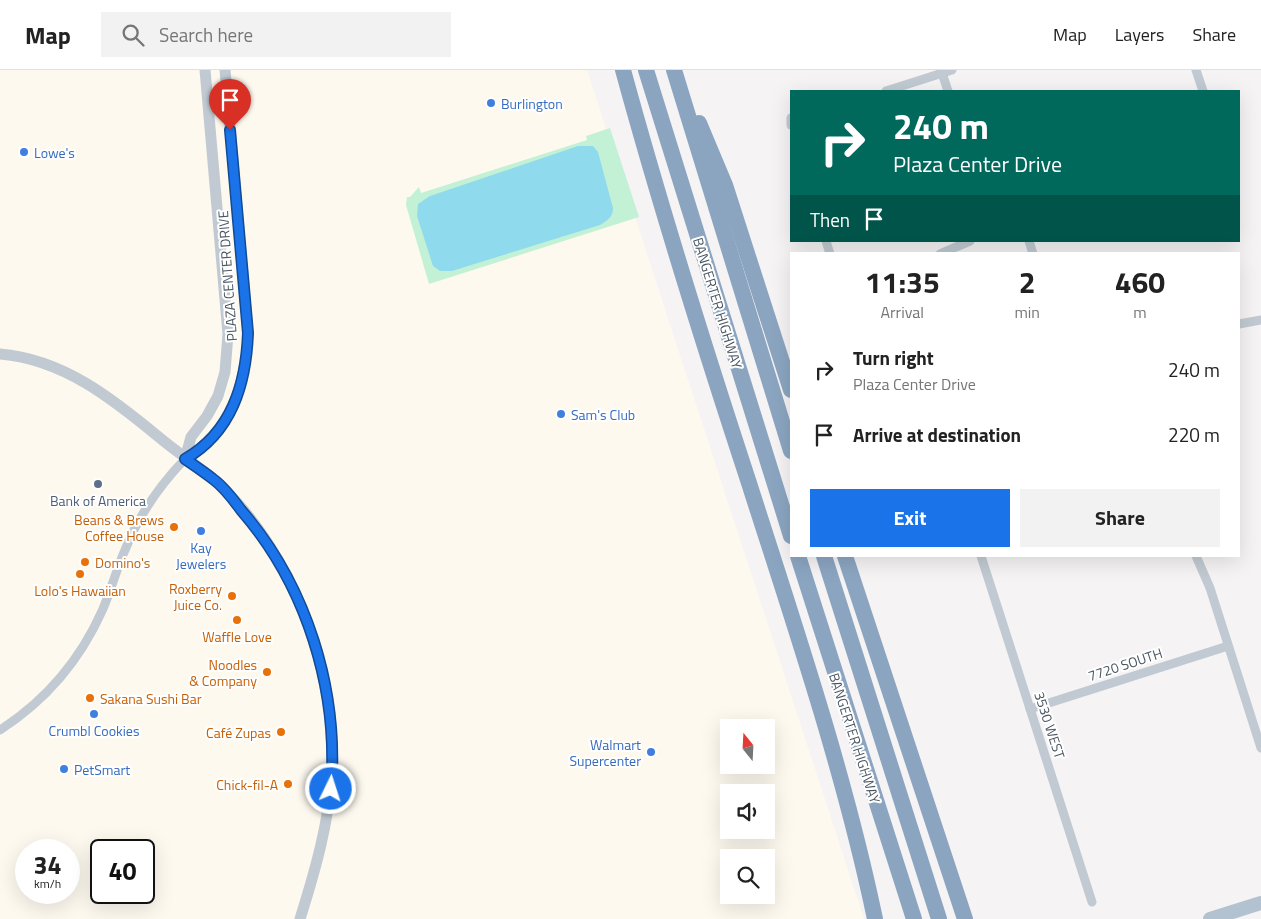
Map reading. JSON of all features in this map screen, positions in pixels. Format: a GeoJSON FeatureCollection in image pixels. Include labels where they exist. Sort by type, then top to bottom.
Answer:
{"type":"FeatureCollection","features":[{"type":"Feature","properties":{"kind":"highway"},"geometry":{"type":"LineString","coordinates":[[623,70],[682,278],[782,586],[862,857],[875,919]]}},
{"type":"Feature","properties":{"kind":"highway","name":"BANGERTER HIGHWAY"},"geometry":{"type":"LineString","coordinates":[[646,70],[790,533]]}},
{"type":"Feature","properties":{"kind":"highway","name":"BANGERTER HIGHWAY"},"geometry":{"type":"LineString","coordinates":[[674,70],[790,448]]}},
{"type":"Feature","properties":{"kind":"highway"},"geometry":{"type":"LineString","coordinates":[[678,70],[725,185],[790,387]]}},
{"type":"Feature","properties":{"kind":"highway","name":"BANGERTER HIGHWAY"},"geometry":{"type":"LineString","coordinates":[[798,557],[914,919]]}},
{"type":"Feature","properties":{"kind":"highway","name":"BANGERTER HIGHWAY"},"geometry":{"type":"LineString","coordinates":[[824,557],[939,919]]}},
{"type":"Feature","properties":{"kind":"highway"},"geometry":{"type":"LineString","coordinates":[[846,557],[965,919]]}},
{"type":"Feature","properties":{"kind":"highway"},"geometry":{"type":"LineString","coordinates":[[862,857],[886,919]]}},
{"type":"Feature","properties":{"kind":"main road"},"geometry":{"type":"LineString","coordinates":[[1210,919],[1261,903]]}},
{"type":"Feature","properties":{"kind":"street","name":"PLAZA CENTER DRIVE"},"geometry":{"type":"LineString","coordinates":[[185,459],[191,438],[207,416],[218,396],[225,372],[228,334],[205,70]]}},
{"type":"Feature","properties":{"kind":"street","name":"PLAZA CENTER DRIVE"},"geometry":{"type":"LineString","coordinates":[[0,730],[45,696],[74,659],[102,611],[124,550],[138,523],[173,472],[185,459],[204,448],[221,426],[240,388],[247,355],[245,301],[225,70]]}},
{"type":"Feature","properties":{"kind":"street"},"geometry":{"type":"LineString","coordinates":[[889,90],[952,70]]}},
{"type":"Feature","properties":{"kind":"street"},"geometry":{"type":"LineString","coordinates":[[1196,70],[1203,90]]}},
{"type":"Feature","properties":{"kind":"street"},"geometry":{"type":"LineString","coordinates":[[941,72],[948,90]]}},
{"type":"Feature","properties":{"kind":"street"},"geometry":{"type":"LineString","coordinates":[[945,252],[968,242]]}},
{"type":"Feature","properties":{"kind":"street"},"geometry":{"type":"LineString","coordinates":[[1240,324],[1261,320]]}},
{"type":"Feature","properties":{"kind":"street"},"geometry":{"type":"LineString","coordinates":[[0,354],[20,356],[52,365],[114,400],[185,459],[214,480],[251,521],[268,546],[304,615],[320,664],[331,724],[332,771],[325,830],[300,919]]}},
{"type":"Feature","properties":{"kind":"street","name":"3530 WEST"},"geometry":{"type":"LineString","coordinates":[[982,557],[1092,902]]}},
{"type":"Feature","properties":{"kind":"street"},"geometry":{"type":"LineString","coordinates":[[1196,557],[1210,588],[1261,748]]}},
{"type":"Feature","properties":{"kind":"street","name":"7720 SOUTH"},"geometry":{"type":"LineString","coordinates":[[1030,709],[1228,646]]}},
{"type":"Feature","properties":{"kind":"shaded area"},"geometry":{"type":"Polygon","coordinates":[[[0,70],[587,70],[864,919],[0,919],[0,70]]]}},
{"type":"Feature","properties":{"kind":"green space"},"geometry":{"type":"Polygon","coordinates":[[[610,128],[639,217],[429,284],[406,205],[407,197],[410,197],[419,187],[421,193],[587,140],[586,136],[610,128]]]}},
{"type":"Feature","properties":{"kind":"water"},"geometry":{"type":"Polygon","coordinates":[[[578,146],[593,146],[598,152],[613,208],[608,220],[600,225],[452,271],[440,271],[433,266],[417,216],[418,204],[430,196],[578,146]]]}},
{"type":"Feature","properties":{"kind":"place","name":"Burlington"},"geometry":{"type":"Point","coordinates":[491,103]}},
{"type":"Feature","properties":{"kind":"place","name":"Lowe's"},"geometry":{"type":"Point","coordinates":[24,152]}},
{"type":"Feature","properties":{"kind":"place","name":"Sam's Club"},"geometry":{"type":"Point","coordinates":[561,414]}},
{"type":"Feature","properties":{"kind":"place","name":"Bank of America"},"geometry":{"type":"Point","coordinates":[98,484]}},
{"type":"Feature","properties":{"kind":"place","name":"Beans & Brews Coffee House"},"geometry":{"type":"Point","coordinates":[174,527]}},
{"type":"Feature","properties":{"kind":"place","name":"Kay Jewelers"},"geometry":{"type":"Point","coordinates":[201,531]}},
{"type":"Feature","properties":{"kind":"place","name":"Domino's"},"geometry":{"type":"Point","coordinates":[85,562]}},
{"type":"Feature","properties":{"kind":"place","name":"Lolo's Hawaiian"},"geometry":{"type":"Point","coordinates":[80,574]}},
{"type":"Feature","properties":{"kind":"place","name":"Roxberry Juice Co."},"geometry":{"type":"Point","coordinates":[232,596]}},
{"type":"Feature","properties":{"kind":"place","name":"Waffle Love"},"geometry":{"type":"Point","coordinates":[237,620]}},
{"type":"Feature","properties":{"kind":"place","name":"Noodles & Company"},"geometry":{"type":"Point","coordinates":[267,672]}},
{"type":"Feature","properties":{"kind":"place","name":"Sakana Sushi Bar"},"geometry":{"type":"Point","coordinates":[90,698]}},
{"type":"Feature","properties":{"kind":"place","name":"Crumbl Cookies"},"geometry":{"type":"Point","coordinates":[94,714]}},
{"type":"Feature","properties":{"kind":"place","name":"Café Zupas"},"geometry":{"type":"Point","coordinates":[281,732]}},
{"type":"Feature","properties":{"kind":"place","name":"Walmart Supercenter"},"geometry":{"type":"Point","coordinates":[651,752]}},
{"type":"Feature","properties":{"kind":"place","name":"PetSmart"},"geometry":{"type":"Point","coordinates":[64,769]}},
{"type":"Feature","properties":{"kind":"place","name":"Chick-fil-A"},"geometry":{"type":"Point","coordinates":[288,784]}},
{"type":"Feature","properties":{"kind":"route"},"geometry":{"type":"LineString","coordinates":[[230,130],[248,333],[247,355],[240,388],[232,408],[204,448],[185,459],[214,480],[254,525],[293,590],[309,627],[320,664],[329,706],[332,746],[331,789]]}}]}
